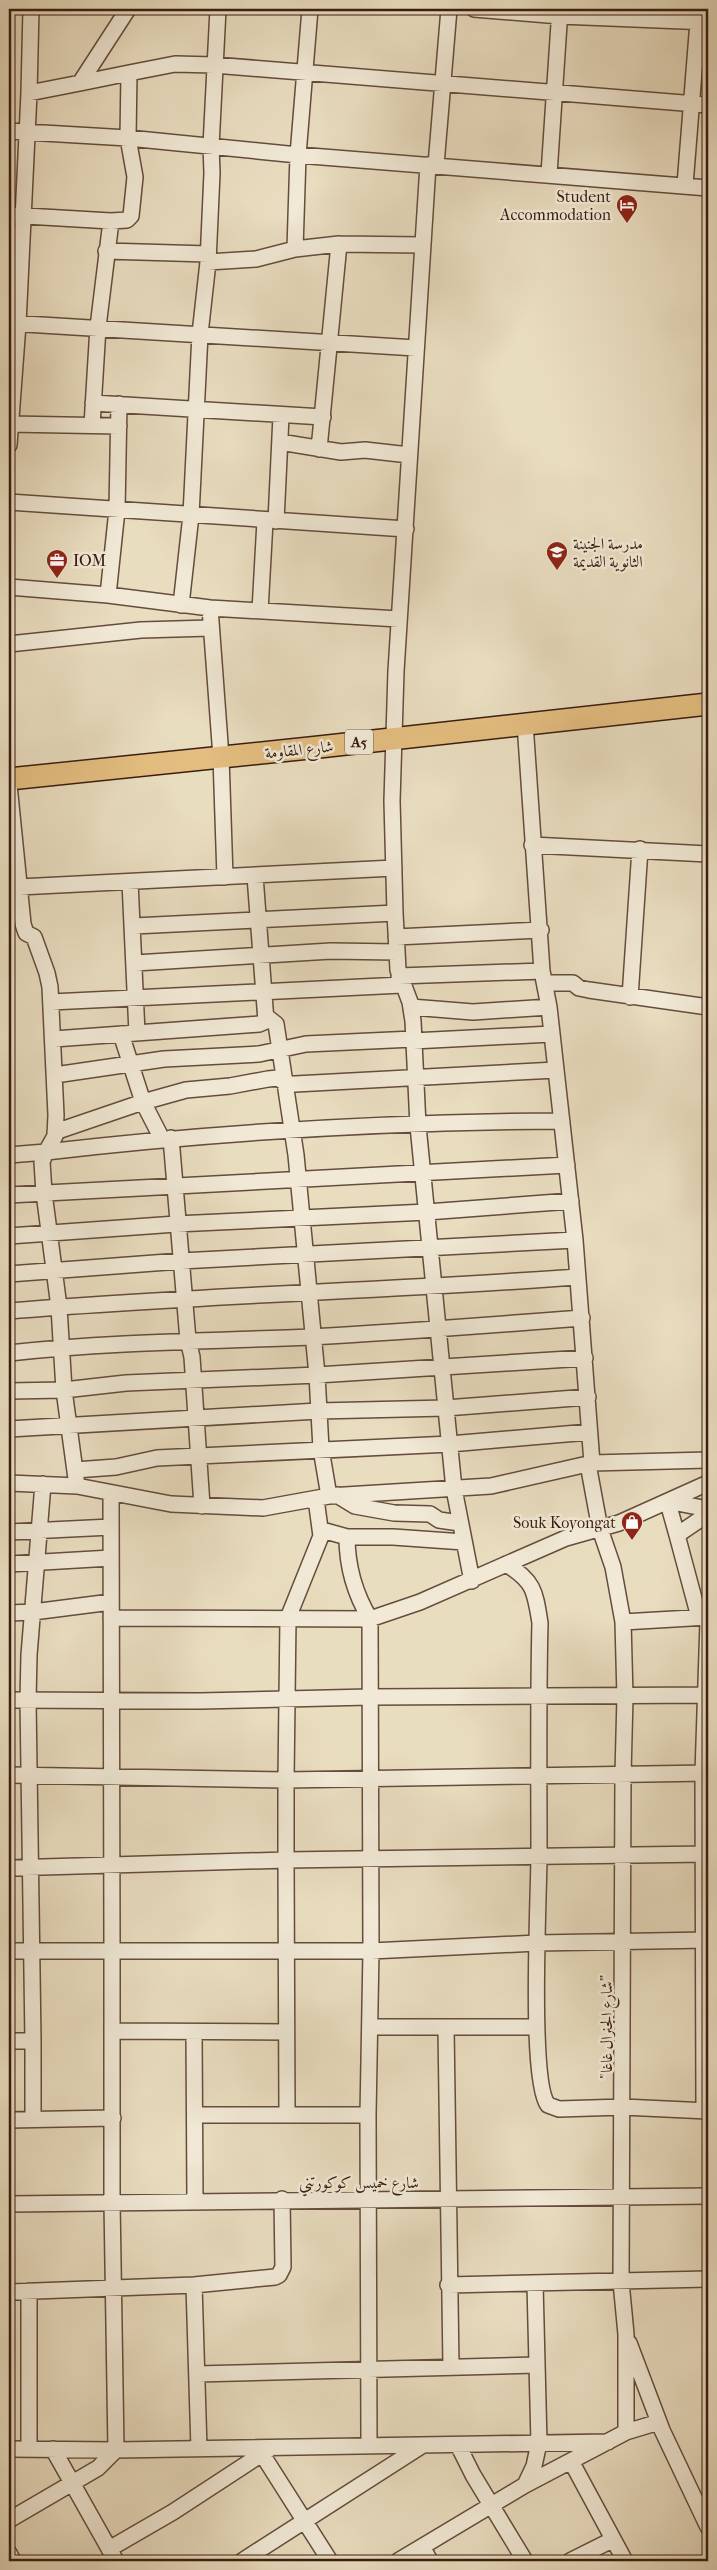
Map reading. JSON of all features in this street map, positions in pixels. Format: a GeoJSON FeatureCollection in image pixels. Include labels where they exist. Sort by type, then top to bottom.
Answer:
{"type":"FeatureCollection","features":[{"type":"Feature","properties":{"kind":"highway","name":"شارع المقاومة"},"geometry":{"type":"LineString","coordinates":[[9,779],[708,704]]}},
{"type":"Feature","properties":{"kind":"street"},"geometry":{"type":"LineString","coordinates":[[9,445],[16,215],[27,132],[31,9]]}},
{"type":"Feature","properties":{"kind":"street"},"geometry":{"type":"LineString","coordinates":[[80,83],[128,9]]}},
{"type":"Feature","properties":{"kind":"street"},"geometry":{"type":"LineString","coordinates":[[180,605],[191,516],[200,334],[208,258],[212,191],[211,146],[214,65],[218,9]]}},
{"type":"Feature","properties":{"kind":"street"},"geometry":{"type":"LineString","coordinates":[[295,249],[298,155],[310,9]]}},
{"type":"Feature","properties":{"kind":"street"},"geometry":{"type":"LineString","coordinates":[[449,9],[444,83],[422,245],[399,619],[394,739],[394,868],[396,944],[401,981],[411,1007],[418,1126],[454,1489],[472,1580]]}},
{"type":"Feature","properties":{"kind":"street"},"geometry":{"type":"LineString","coordinates":[[474,9],[702,18],[690,104],[685,186]]}},
{"type":"Feature","properties":{"kind":"street"},"geometry":{"type":"LineString","coordinates":[[549,174],[560,12]]}},
{"type":"Feature","properties":{"kind":"street"},"geometry":{"type":"LineString","coordinates":[[28,93],[175,64],[304,71],[708,105]]}},
{"type":"Feature","properties":{"kind":"street"},"geometry":{"type":"LineString","coordinates":[[16,215],[111,221],[127,220],[133,212],[135,177],[128,138],[129,73]]}},
{"type":"Feature","properties":{"kind":"street"},"geometry":{"type":"LineString","coordinates":[[9,131],[128,138],[298,155],[708,188]]}},
{"type":"Feature","properties":{"kind":"street"},"geometry":{"type":"LineString","coordinates":[[92,425],[98,327],[111,221]]}},
{"type":"Feature","properties":{"kind":"street"},"geometry":{"type":"LineString","coordinates":[[106,251],[208,258],[256,259],[295,249],[339,244],[422,245]]}},
{"type":"Feature","properties":{"kind":"street"},"geometry":{"type":"LineString","coordinates":[[319,449],[339,244]]}},
{"type":"Feature","properties":{"kind":"street"},"geometry":{"type":"LineString","coordinates":[[13,324],[98,327],[416,348]]}},
{"type":"Feature","properties":{"kind":"street"},"geometry":{"type":"LineString","coordinates":[[93,403],[196,408],[281,416],[323,417]]}},
{"type":"Feature","properties":{"kind":"street"},"geometry":{"type":"LineString","coordinates":[[108,595],[117,510],[119,404]]}},
{"type":"Feature","properties":{"kind":"street"},"geometry":{"type":"LineString","coordinates":[[260,611],[280,442],[281,416]]}},
{"type":"Feature","properties":{"kind":"street"},"geometry":{"type":"LineString","coordinates":[[10,424],[119,426]]}},
{"type":"Feature","properties":{"kind":"street"},"geometry":{"type":"LineString","coordinates":[[280,442],[341,452],[365,450],[410,455]]}},
{"type":"Feature","properties":{"kind":"street"},"geometry":{"type":"LineString","coordinates":[[9,502],[191,516],[406,529]]}},
{"type":"Feature","properties":{"kind":"street"},"geometry":{"type":"LineString","coordinates":[[9,587],[108,595],[210,608],[399,619]]}},
{"type":"Feature","properties":{"kind":"street"},"geometry":{"type":"LineString","coordinates":[[210,608],[221,757],[225,877]]}},
{"type":"Feature","properties":{"kind":"street"},"geometry":{"type":"LineString","coordinates":[[9,644],[141,630],[210,628]]}},
{"type":"Feature","properties":{"kind":"street","name":"\"شارع الجنرال غاغا\""},"geometry":{"type":"LineString","coordinates":[[525,723],[532,845],[541,930],[543,977],[549,1007],[582,1318],[588,1397],[590,1464],[600,1529],[613,1567],[623,1622],[625,1697],[622,1774],[623,2197],[621,2282],[626,2334],[626,2432]]}},
{"type":"Feature","properties":{"kind":"street"},"geometry":{"type":"LineString","coordinates":[[9,785],[12,839],[23,924],[26,933],[34,937],[42,957],[47,973],[51,1002],[54,1038],[55,1132],[42,1162],[44,1193],[59,1307],[64,1390],[77,1486]]}},
{"type":"Feature","properties":{"kind":"street"},"geometry":{"type":"LineString","coordinates":[[532,845],[640,849],[708,854]]}},
{"type":"Feature","properties":{"kind":"street"},"geometry":{"type":"LineString","coordinates":[[630,997],[640,849]]}},
{"type":"Feature","properties":{"kind":"street"},"geometry":{"type":"LineString","coordinates":[[19,887],[394,868]]}},
{"type":"Feature","properties":{"kind":"street"},"geometry":{"type":"LineString","coordinates":[[54,1038],[263,1023],[267,1018],[266,991],[255,876]]}},
{"type":"Feature","properties":{"kind":"street"},"geometry":{"type":"LineString","coordinates":[[130,882],[134,926],[137,1032]]}},
{"type":"Feature","properties":{"kind":"street"},"geometry":{"type":"LineString","coordinates":[[134,926],[395,913]]}},
{"type":"Feature","properties":{"kind":"street"},"geometry":{"type":"LineString","coordinates":[[135,963],[356,950],[396,944],[541,930]]}},
{"type":"Feature","properties":{"kind":"street"},"geometry":{"type":"LineString","coordinates":[[51,1002],[266,991],[401,981],[543,977],[573,983],[579,988],[630,997],[708,1006]]}},
{"type":"Feature","properties":{"kind":"street"},"geometry":{"type":"LineString","coordinates":[[411,1007],[473,1012],[549,1007]]}},
{"type":"Feature","properties":{"kind":"street"},"geometry":{"type":"LineString","coordinates":[[267,1018],[276,1024],[298,1180],[307,1293],[317,1375],[321,1449],[327,1496],[320,1542],[288,1618],[286,1698],[287,2114]]}},
{"type":"Feature","properties":{"kind":"street"},"geometry":{"type":"LineString","coordinates":[[121,1034],[129,1065],[143,1102],[167,1139],[175,1188],[176,1224],[188,1340],[192,1357],[202,1506]]}},
{"type":"Feature","properties":{"kind":"street"},"geometry":{"type":"LineString","coordinates":[[55,1075],[164,1059],[279,1051],[306,1044],[551,1034]]}},
{"type":"Feature","properties":{"kind":"street"},"geometry":{"type":"LineString","coordinates":[[55,1132],[143,1102],[186,1090],[230,1086],[268,1078],[278,1078],[285,1083],[556,1070]]}},
{"type":"Feature","properties":{"kind":"street"},"geometry":{"type":"LineString","coordinates":[[9,1155],[167,1139],[291,1130],[483,1122],[562,1121]]}},
{"type":"Feature","properties":{"kind":"street"},"geometry":{"type":"LineString","coordinates":[[9,1195],[175,1188],[567,1165]]}},
{"type":"Feature","properties":{"kind":"street"},"geometry":{"type":"LineString","coordinates":[[9,1236],[176,1224],[427,1212],[571,1201]]}},
{"type":"Feature","properties":{"kind":"street"},"geometry":{"type":"LineString","coordinates":[[9,1274],[54,1269],[181,1261],[575,1240]]}},
{"type":"Feature","properties":{"kind":"street"},"geometry":{"type":"LineString","coordinates":[[9,1311],[98,1303],[433,1288],[577,1277]]}},
{"type":"Feature","properties":{"kind":"street"},"geometry":{"type":"LineString","coordinates":[[9,1353],[188,1340],[438,1329],[582,1318]]}},
{"type":"Feature","properties":{"kind":"street"},"geometry":{"type":"LineString","coordinates":[[9,1391],[64,1390],[126,1383],[317,1375],[585,1358]]}},
{"type":"Feature","properties":{"kind":"street"},"geometry":{"type":"LineString","coordinates":[[9,1429],[318,1411],[446,1408],[588,1397]]}},
{"type":"Feature","properties":{"kind":"street"},"geometry":{"type":"LineString","coordinates":[[75,1470],[116,1467],[157,1458],[450,1444],[589,1432]]}},
{"type":"Feature","properties":{"kind":"street"},"geometry":{"type":"LineString","coordinates":[[9,1483],[77,1486],[156,1502],[263,1508],[327,1496],[454,1489],[514,1482],[590,1464],[708,1460]]}},
{"type":"Feature","properties":{"kind":"street"},"geometry":{"type":"LineString","coordinates":[[111,1618],[370,1619],[392,1614],[566,1538],[600,1529],[670,1502],[708,1483]]}},
{"type":"Feature","properties":{"kind":"street"},"geometry":{"type":"LineString","coordinates":[[33,2119],[28,1700],[36,1560],[43,1484]]}},
{"type":"Feature","properties":{"kind":"street"},"geometry":{"type":"LineString","coordinates":[[9,2520],[98,2468],[116,2450],[110,1865],[113,1778],[112,1493]]}},
{"type":"Feature","properties":{"kind":"street"},"geometry":{"type":"LineString","coordinates":[[327,1496],[355,1506],[394,1513],[430,1514],[439,1520],[460,1523]]}},
{"type":"Feature","properties":{"kind":"street"},"geometry":{"type":"LineString","coordinates":[[670,1502],[708,1509]]}},
{"type":"Feature","properties":{"kind":"street"},"geometry":{"type":"LineString","coordinates":[[506,1564],[525,1576],[534,1590],[540,1623],[537,2027],[543,2097],[548,2105],[559,2109],[623,2107],[706,2111],[705,1618],[677,1535],[670,1502]]}},
{"type":"Feature","properties":{"kind":"street"},"geometry":{"type":"LineString","coordinates":[[677,1535],[708,1514]]}},
{"type":"Feature","properties":{"kind":"street"},"geometry":{"type":"LineString","coordinates":[[9,1532],[111,1527]]}},
{"type":"Feature","properties":{"kind":"street"},"geometry":{"type":"LineString","coordinates":[[322,1530],[347,1537],[393,1537],[464,1542]]}},
{"type":"Feature","properties":{"kind":"street"},"geometry":{"type":"LineString","coordinates":[[347,1537],[352,1580],[358,1600],[370,1619],[371,1951],[368,2115],[370,2446]]}},
{"type":"Feature","properties":{"kind":"street"},"geometry":{"type":"LineString","coordinates":[[9,1564],[36,1560],[111,1558]]}},
{"type":"Feature","properties":{"kind":"street"},"geometry":{"type":"LineString","coordinates":[[9,1613],[33,1612],[111,1602]]}},
{"type":"Feature","properties":{"kind":"street"},"geometry":{"type":"LineString","coordinates":[[623,1622],[705,1618]]}},
{"type":"Feature","properties":{"kind":"street"},"geometry":{"type":"LineString","coordinates":[[9,1700],[113,1701],[706,1695]]}},
{"type":"Feature","properties":{"kind":"street"},"geometry":{"type":"LineString","coordinates":[[9,1775],[286,1780],[538,1774],[706,1773]]}},
{"type":"Feature","properties":{"kind":"street"},"geometry":{"type":"LineString","coordinates":[[9,1868],[622,1853],[706,1854]]}},
{"type":"Feature","properties":{"kind":"street"},"geometry":{"type":"LineString","coordinates":[[9,1951],[371,1951],[623,1940],[706,1940]]}},
{"type":"Feature","properties":{"kind":"street"},"geometry":{"type":"LineString","coordinates":[[370,2027],[537,2027]]}},
{"type":"Feature","properties":{"kind":"street"},"geometry":{"type":"LineString","coordinates":[[446,2028],[448,2285],[451,2367]]}},
{"type":"Feature","properties":{"kind":"street"},"geometry":{"type":"LineString","coordinates":[[113,2031],[286,2032]]}},
{"type":"Feature","properties":{"kind":"street"},"geometry":{"type":"LineString","coordinates":[[194,2032],[195,2200]]}},
{"type":"Feature","properties":{"kind":"street"},"geometry":{"type":"LineString","coordinates":[[9,2041],[33,2041]]}},
{"type":"Feature","properties":{"kind":"street"},"geometry":{"type":"LineString","coordinates":[[195,2115],[368,2115]]}},
{"type":"Feature","properties":{"kind":"street"},"geometry":{"type":"LineString","coordinates":[[9,2120],[113,2118]]}},
{"type":"Feature","properties":{"kind":"street","name":"شارع خميس كوكورتني"},"geometry":{"type":"LineString","coordinates":[[9,2204],[282,2199],[708,2196]]}},
{"type":"Feature","properties":{"kind":"street"},"geometry":{"type":"LineString","coordinates":[[9,2292],[194,2285],[268,2279],[280,2275],[283,2267],[282,2199]]}},
{"type":"Feature","properties":{"kind":"street"},"geometry":{"type":"LineString","coordinates":[[448,2285],[708,2279]]}},
{"type":"Feature","properties":{"kind":"street"},"geometry":{"type":"LineString","coordinates":[[525,2485],[534,2466],[539,2443],[535,2284]]}},
{"type":"Feature","properties":{"kind":"street"},"geometry":{"type":"LineString","coordinates":[[194,2285],[199,2448]]}},
{"type":"Feature","properties":{"kind":"street"},"geometry":{"type":"LineString","coordinates":[[30,2291],[30,2449]]}},
{"type":"Feature","properties":{"kind":"street"},"geometry":{"type":"LineString","coordinates":[[626,2334],[659,2422],[703,2506],[708,2528]]}},
{"type":"Feature","properties":{"kind":"street"},"geometry":{"type":"LineString","coordinates":[[197,2374],[537,2365]]}},
{"type":"Feature","properties":{"kind":"street"},"geometry":{"type":"LineString","coordinates":[[398,2561],[525,2485],[626,2432],[659,2422]]}},
{"type":"Feature","properties":{"kind":"street"},"geometry":{"type":"LineString","coordinates":[[9,2448],[116,2450],[199,2448],[267,2451],[370,2446],[608,2442]]}},
{"type":"Feature","properties":{"kind":"street"},"geometry":{"type":"LineString","coordinates":[[242,2561],[423,2445]]}},
{"type":"Feature","properties":{"kind":"street"},"geometry":{"type":"LineString","coordinates":[[458,2445],[524,2561]]}},
{"type":"Feature","properties":{"kind":"street"},"geometry":{"type":"LineString","coordinates":[[53,2449],[112,2555],[173,2512],[267,2451]]}},
{"type":"Feature","properties":{"kind":"street"},"geometry":{"type":"LineString","coordinates":[[267,2451],[305,2521],[330,2561]]}},
{"type":"Feature","properties":{"kind":"street"},"geometry":{"type":"LineString","coordinates":[[571,2461],[625,2561]]}},
{"type":"Feature","properties":{"kind":"street"},"geometry":{"type":"LineString","coordinates":[[570,2561],[612,2540]]}},
{"type":"Feature","properties":{"kind":"street"},"geometry":{"type":"LineString","coordinates":[[422,2548],[430,2561]]}},
{"type":"Feature","properties":{"kind":"street"},"geometry":{"type":"LineString","coordinates":[[9,2553],[13,2561]]}},
{"type":"Feature","properties":{"kind":"place","name":"Student Accommodation"},"geometry":{"type":"Point","coordinates":[627,224]}},
{"type":"Feature","properties":{"kind":"place","name":"مدرسة الجنينة الثانوية القديمة"},"geometry":{"type":"Point","coordinates":[557,571]}},
{"type":"Feature","properties":{"kind":"place","name":"IOM"},"geometry":{"type":"Point","coordinates":[57,579]}},
{"type":"Feature","properties":{"kind":"place","name":"Souk Koyongat"},"geometry":{"type":"Point","coordinates":[632,1541]}}]}
